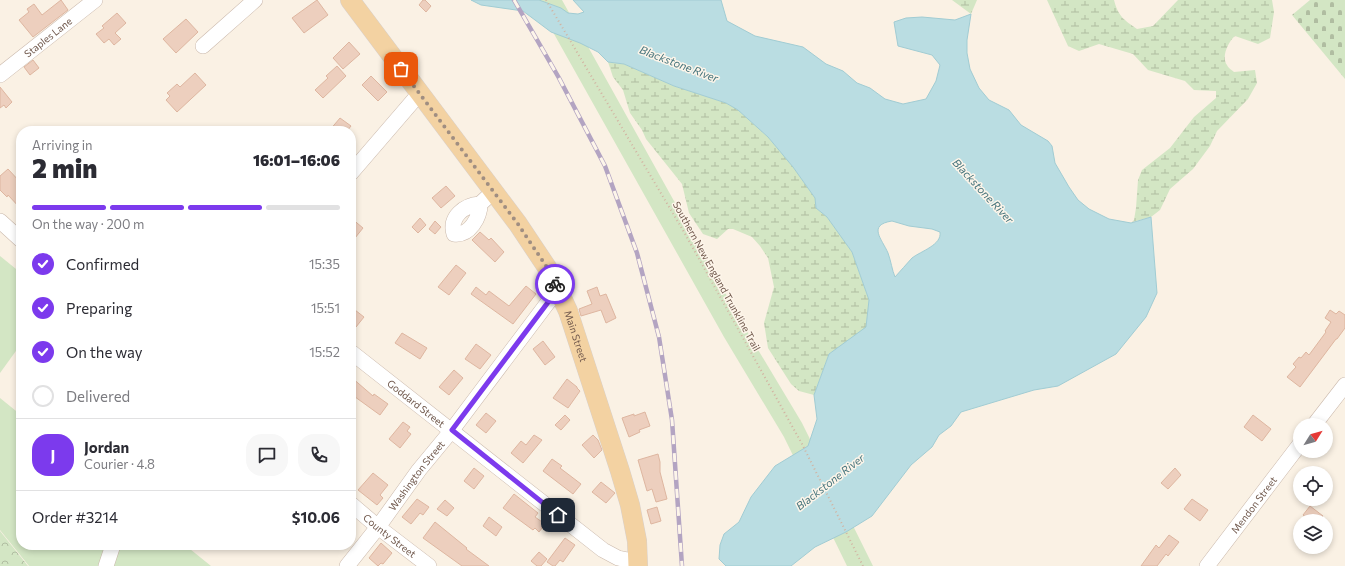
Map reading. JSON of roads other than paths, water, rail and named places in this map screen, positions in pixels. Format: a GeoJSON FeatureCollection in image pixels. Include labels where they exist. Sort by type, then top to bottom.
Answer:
{"type":"FeatureCollection","features":[{"type":"Feature","properties":{"kind":"main road","name":"Main Street"},"geometry":{"type":"LineString","coordinates":[[350,0],[419,94],[487,198],[532,246],[550,272],[568,310],[620,471],[630,505],[636,535],[638,564]]}},
{"type":"Feature","properties":{"kind":"street","name":"Staples Lane"},"geometry":{"type":"LineString","coordinates":[[0,75],[95,0]]}},
{"type":"Feature","properties":{"kind":"street"},"geometry":{"type":"LineString","coordinates":[[203,46],[255,0]]}},
{"type":"Feature","properties":{"kind":"street"},"geometry":{"type":"LineString","coordinates":[[356,167],[419,94]]}},
{"type":"Feature","properties":{"kind":"street"},"geometry":{"type":"LineString","coordinates":[[0,222],[16,236]]}},
{"type":"Feature","properties":{"kind":"street","name":"Washington Street"},"geometry":{"type":"LineString","coordinates":[[347,566],[558,289]]}},
{"type":"Feature","properties":{"kind":"street","name":"Goddard Street"},"geometry":{"type":"LineString","coordinates":[[356,356],[603,550],[618,558],[638,564]]}},
{"type":"Feature","properties":{"kind":"street"},"geometry":{"type":"LineString","coordinates":[[1319,418],[1345,385]]}},
{"type":"Feature","properties":{"kind":"street","name":"Mendon Street"},"geometry":{"type":"LineString","coordinates":[[1206,566],[1293,453]]}},
{"type":"Feature","properties":{"kind":"street","name":"County Street"},"geometry":{"type":"LineString","coordinates":[[356,508],[429,566]]}},
{"type":"Feature","properties":{"kind":"street"},"geometry":{"type":"LineString","coordinates":[[106,566],[111,550]]}},
{"type":"Feature","properties":{"kind":"water","name":"Blackstone River"},"geometry":{"type":"Polygon","coordinates":[[[471,0],[539,0],[561,8],[568,13],[578,14],[584,12],[573,0],[721,0],[727,21],[755,36],[803,47],[826,64],[843,71],[857,83],[870,88],[885,99],[903,104],[926,99],[936,81],[940,65],[932,55],[898,46],[894,22],[906,18],[922,17],[955,20],[971,14],[967,40],[967,53],[970,69],[979,88],[989,100],[1009,110],[1021,125],[1048,141],[1052,146],[1055,163],[1069,187],[1078,200],[1089,209],[1109,219],[1131,223],[1151,217],[1157,293],[1146,317],[1116,354],[1058,386],[1034,390],[961,412],[951,426],[939,435],[932,447],[911,465],[872,516],[846,532],[815,547],[791,566],[726,566],[719,559],[720,545],[724,534],[739,522],[751,497],[775,466],[808,446],[817,419],[814,395],[829,354],[866,327],[869,300],[852,252],[827,217],[816,208],[815,198],[793,167],[768,137],[738,110],[726,103],[674,86],[624,64],[608,62],[598,52],[580,43],[551,32],[523,11],[481,5],[471,0]],[[892,221],[884,223],[878,229],[880,238],[888,253],[895,277],[912,258],[938,241],[940,237],[940,232],[932,229],[909,226],[892,221]]]}},
{"type":"Feature","properties":{"kind":"railway"},"geometry":{"type":"LineString","coordinates":[[514,0],[559,78],[605,166],[637,253],[659,337],[672,420],[682,566]]}}]}
